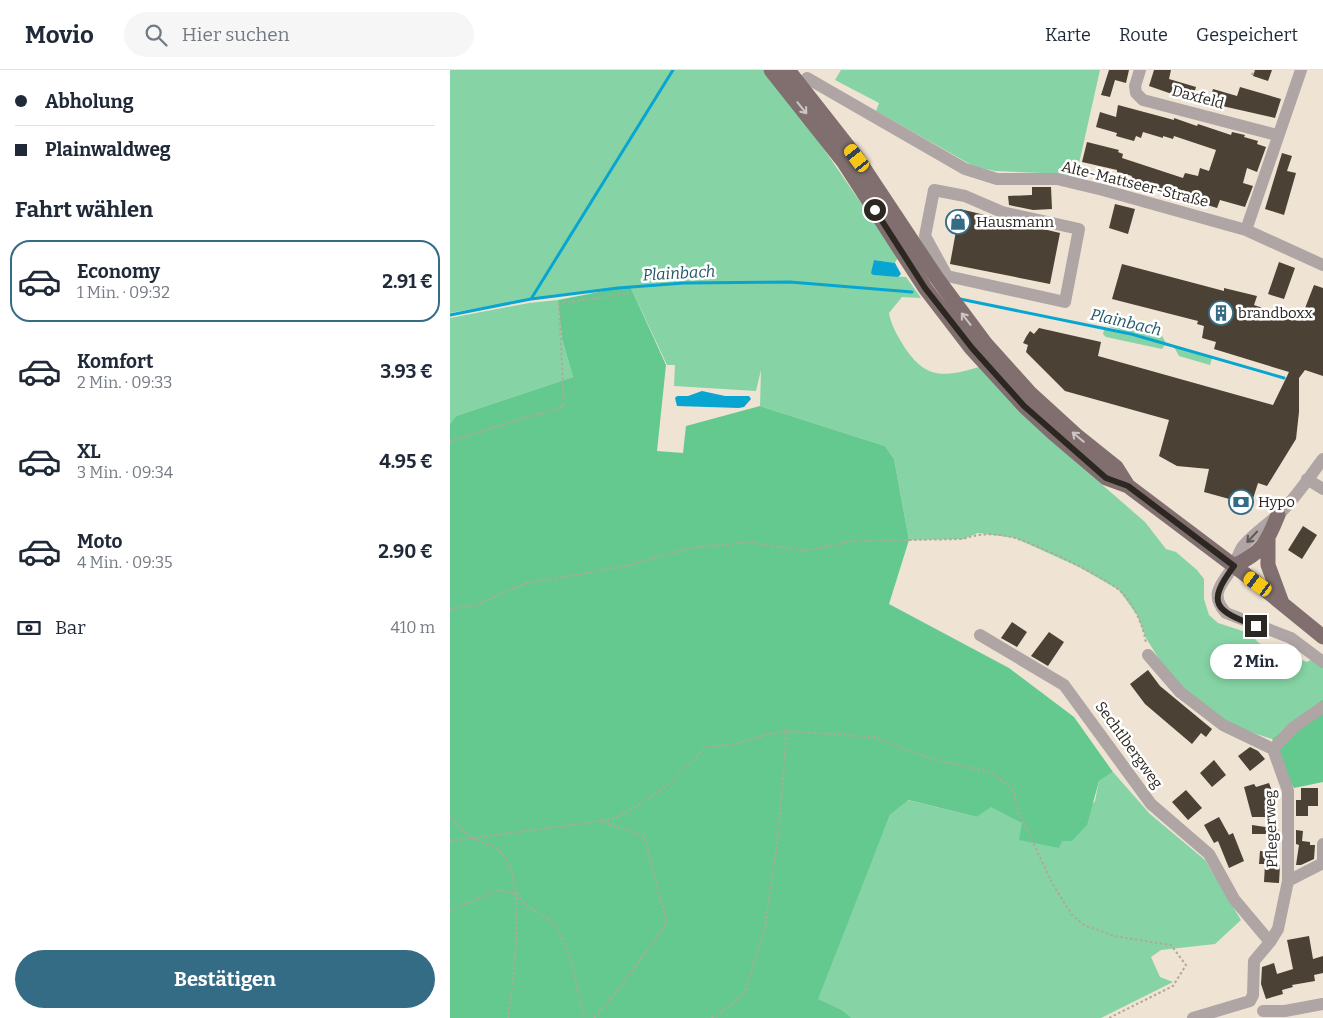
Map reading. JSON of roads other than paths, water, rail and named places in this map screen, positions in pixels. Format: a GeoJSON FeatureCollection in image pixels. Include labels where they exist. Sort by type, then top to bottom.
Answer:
{"type":"FeatureCollection","features":[{"type":"Feature","properties":{"kind":"main road"},"geometry":{"type":"LineString","coordinates":[[771,70],[843,161],[925,288],[977,354],[1024,406],[1106,478],[1128,486],[1322,634]]}},
{"type":"Feature","properties":{"kind":"main road"},"geometry":{"type":"LineString","coordinates":[[788,70],[857,158],[936,277],[985,343],[1030,393],[1076,435],[1116,467],[1128,486]]}},
{"type":"Feature","properties":{"kind":"main road"},"geometry":{"type":"LineString","coordinates":[[1234,566],[1254,556],[1268,538],[1278,515]]}},
{"type":"Feature","properties":{"kind":"main road"},"geometry":{"type":"LineString","coordinates":[[1268,538],[1268,565],[1282,603]]}},
{"type":"Feature","properties":{"kind":"street","name":"Daxfeld"},"geometry":{"type":"LineString","coordinates":[[1140,70],[1135,86],[1136,93],[1143,100],[1277,135]]}},
{"type":"Feature","properties":{"kind":"street"},"geometry":{"type":"LineString","coordinates":[[1246,230],[1277,135],[1301,70]]}},
{"type":"Feature","properties":{"kind":"street","name":"Alte-Mattseer-Straße"},"geometry":{"type":"LineString","coordinates":[[807,78],[965,169],[978,174],[1009,180],[1057,179],[1103,190],[1246,230],[1323,265]]}},
{"type":"Feature","properties":{"kind":"street"},"geometry":{"type":"LineString","coordinates":[[934,190],[965,196],[1002,212],[1079,229],[1065,302],[947,276],[925,236],[934,190]]}},
{"type":"Feature","properties":{"kind":"street"},"geometry":{"type":"LineString","coordinates":[[1323,459],[1278,515],[1261,527],[1243,546],[1234,566],[1220,585],[1217,596],[1219,605],[1226,613],[1291,638],[1323,662]]}},
{"type":"Feature","properties":{"kind":"street"},"geometry":{"type":"LineString","coordinates":[[1307,479],[1323,488]]}},
{"type":"Feature","properties":{"kind":"street","name":"Sechtlbergweg"},"geometry":{"type":"LineString","coordinates":[[980,635],[1064,685],[1151,804],[1209,854],[1234,899],[1270,942]]}},
{"type":"Feature","properties":{"kind":"street"},"geometry":{"type":"LineString","coordinates":[[1148,655],[1180,692],[1223,724],[1273,749],[1294,726],[1323,706]]}},
{"type":"Feature","properties":{"kind":"street","name":"Pflegerweg"},"geometry":{"type":"LineString","coordinates":[[1250,1001],[1254,961],[1270,942],[1278,928],[1288,881],[1288,791],[1273,749]]}},
{"type":"Feature","properties":{"kind":"street"},"geometry":{"type":"LineString","coordinates":[[1288,881],[1323,861],[1323,844]]}},
{"type":"Feature","properties":{"kind":"street"},"geometry":{"type":"LineString","coordinates":[[1193,1018],[1250,1001],[1276,1018]]}},
{"type":"Feature","properties":{"kind":"street"},"geometry":{"type":"LineString","coordinates":[[1263,1011],[1284,1011],[1323,1004]]}},
{"type":"Feature","properties":{"kind":"water"},"geometry":{"type":"Polygon","coordinates":[[[874,260],[895,263],[901,274],[898,277],[873,275],[871,273],[874,260]]]}},
{"type":"Feature","properties":{"kind":"water"},"geometry":{"type":"Polygon","coordinates":[[[702,391],[725,396],[749,396],[751,399],[744,407],[739,408],[677,406],[675,398],[677,396],[688,396],[702,391]]]}},
{"type":"Feature","properties":{"kind":"waterway"},"geometry":{"type":"LineString","coordinates":[[531,299],[673,70]]}},
{"type":"Feature","properties":{"kind":"waterway","name":"Plainbach"},"geometry":{"type":"LineString","coordinates":[[450,315],[531,299],[618,288],[684,283],[790,282],[912,292]]}},
{"type":"Feature","properties":{"kind":"waterway","name":"Plainbach"},"geometry":{"type":"LineString","coordinates":[[960,299],[1131,334],[1284,378]]}},
{"type":"Feature","properties":{"kind":"place","name":"Hausmann"},"geometry":{"type":"Point","coordinates":[958,222]}},
{"type":"Feature","properties":{"kind":"place","name":"brandboxx"},"geometry":{"type":"Point","coordinates":[1221,313]}},
{"type":"Feature","properties":{"kind":"place","name":"Hypo"},"geometry":{"type":"Point","coordinates":[1241,502]}}]}
